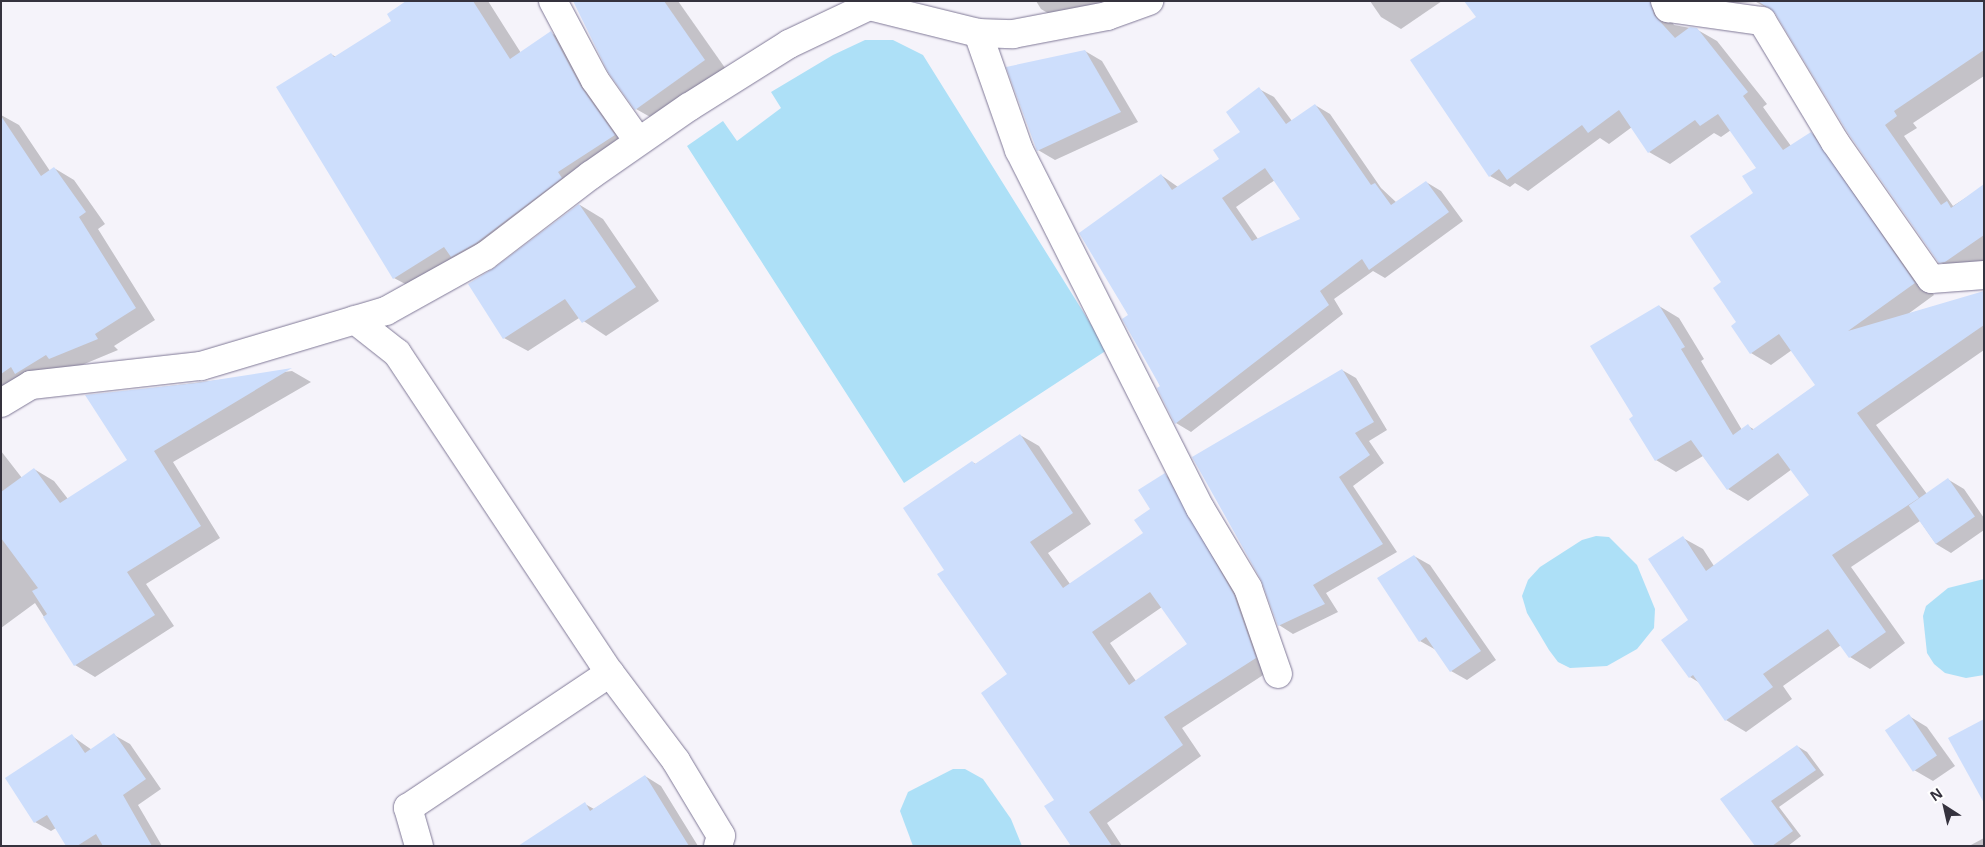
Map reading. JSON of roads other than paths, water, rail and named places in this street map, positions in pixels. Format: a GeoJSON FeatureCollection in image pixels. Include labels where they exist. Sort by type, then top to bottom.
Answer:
{"type":"FeatureCollection","features":[{"type":"Feature","properties":{"kind":"street"},"geometry":{"type":"LineString","coordinates":[[552,1],[595,80],[638,141]]}},
{"type":"Feature","properties":{"kind":"street"},"geometry":{"type":"LineString","coordinates":[[1,403],[31,385],[201,366],[386,311],[485,256],[638,141],[789,44],[869,6],[978,33],[1013,34],[1107,16],[1150,1]]}},
{"type":"Feature","properties":{"kind":"street"},"geometry":{"type":"LineString","coordinates":[[1664,1],[1668,8],[1762,21],[1834,142],[1931,280],[1984,275]]}},
{"type":"Feature","properties":{"kind":"street"},"geometry":{"type":"LineString","coordinates":[[978,33],[1019,150],[1200,508],[1248,588],[1278,674]]}},
{"type":"Feature","properties":{"kind":"street"},"geometry":{"type":"LineString","coordinates":[[355,320],[397,353],[610,673],[676,761],[721,836],[718,846]]}},
{"type":"Feature","properties":{"kind":"street"},"geometry":{"type":"LineString","coordinates":[[419,846],[408,808],[610,673]]}},
{"type":"Feature","properties":{"kind":"water"},"geometry":{"type":"Polygon","coordinates":[[[865,40],[893,40],[923,55],[1107,350],[904,483],[687,146],[723,121],[737,141],[781,108],[771,92],[833,55],[865,40]]]}},
{"type":"Feature","properties":{"kind":"water"},"geometry":{"type":"Polygon","coordinates":[[[1596,536],[1609,537],[1637,565],[1655,609],[1654,628],[1637,649],[1607,666],[1570,668],[1558,662],[1549,650],[1527,613],[1522,596],[1528,580],[1540,567],[1582,540],[1596,536]]]}},
{"type":"Feature","properties":{"kind":"water"},"geometry":{"type":"Polygon","coordinates":[[[1984,579],[1984,675],[1966,678],[1945,673],[1934,664],[1927,653],[1923,616],[1926,606],[1948,588],[1984,579]]]}},
{"type":"Feature","properties":{"kind":"water"},"geometry":{"type":"Polygon","coordinates":[[[953,769],[965,769],[983,779],[1011,819],[1022,846],[913,846],[900,811],[908,792],[953,769]]]}}]}
